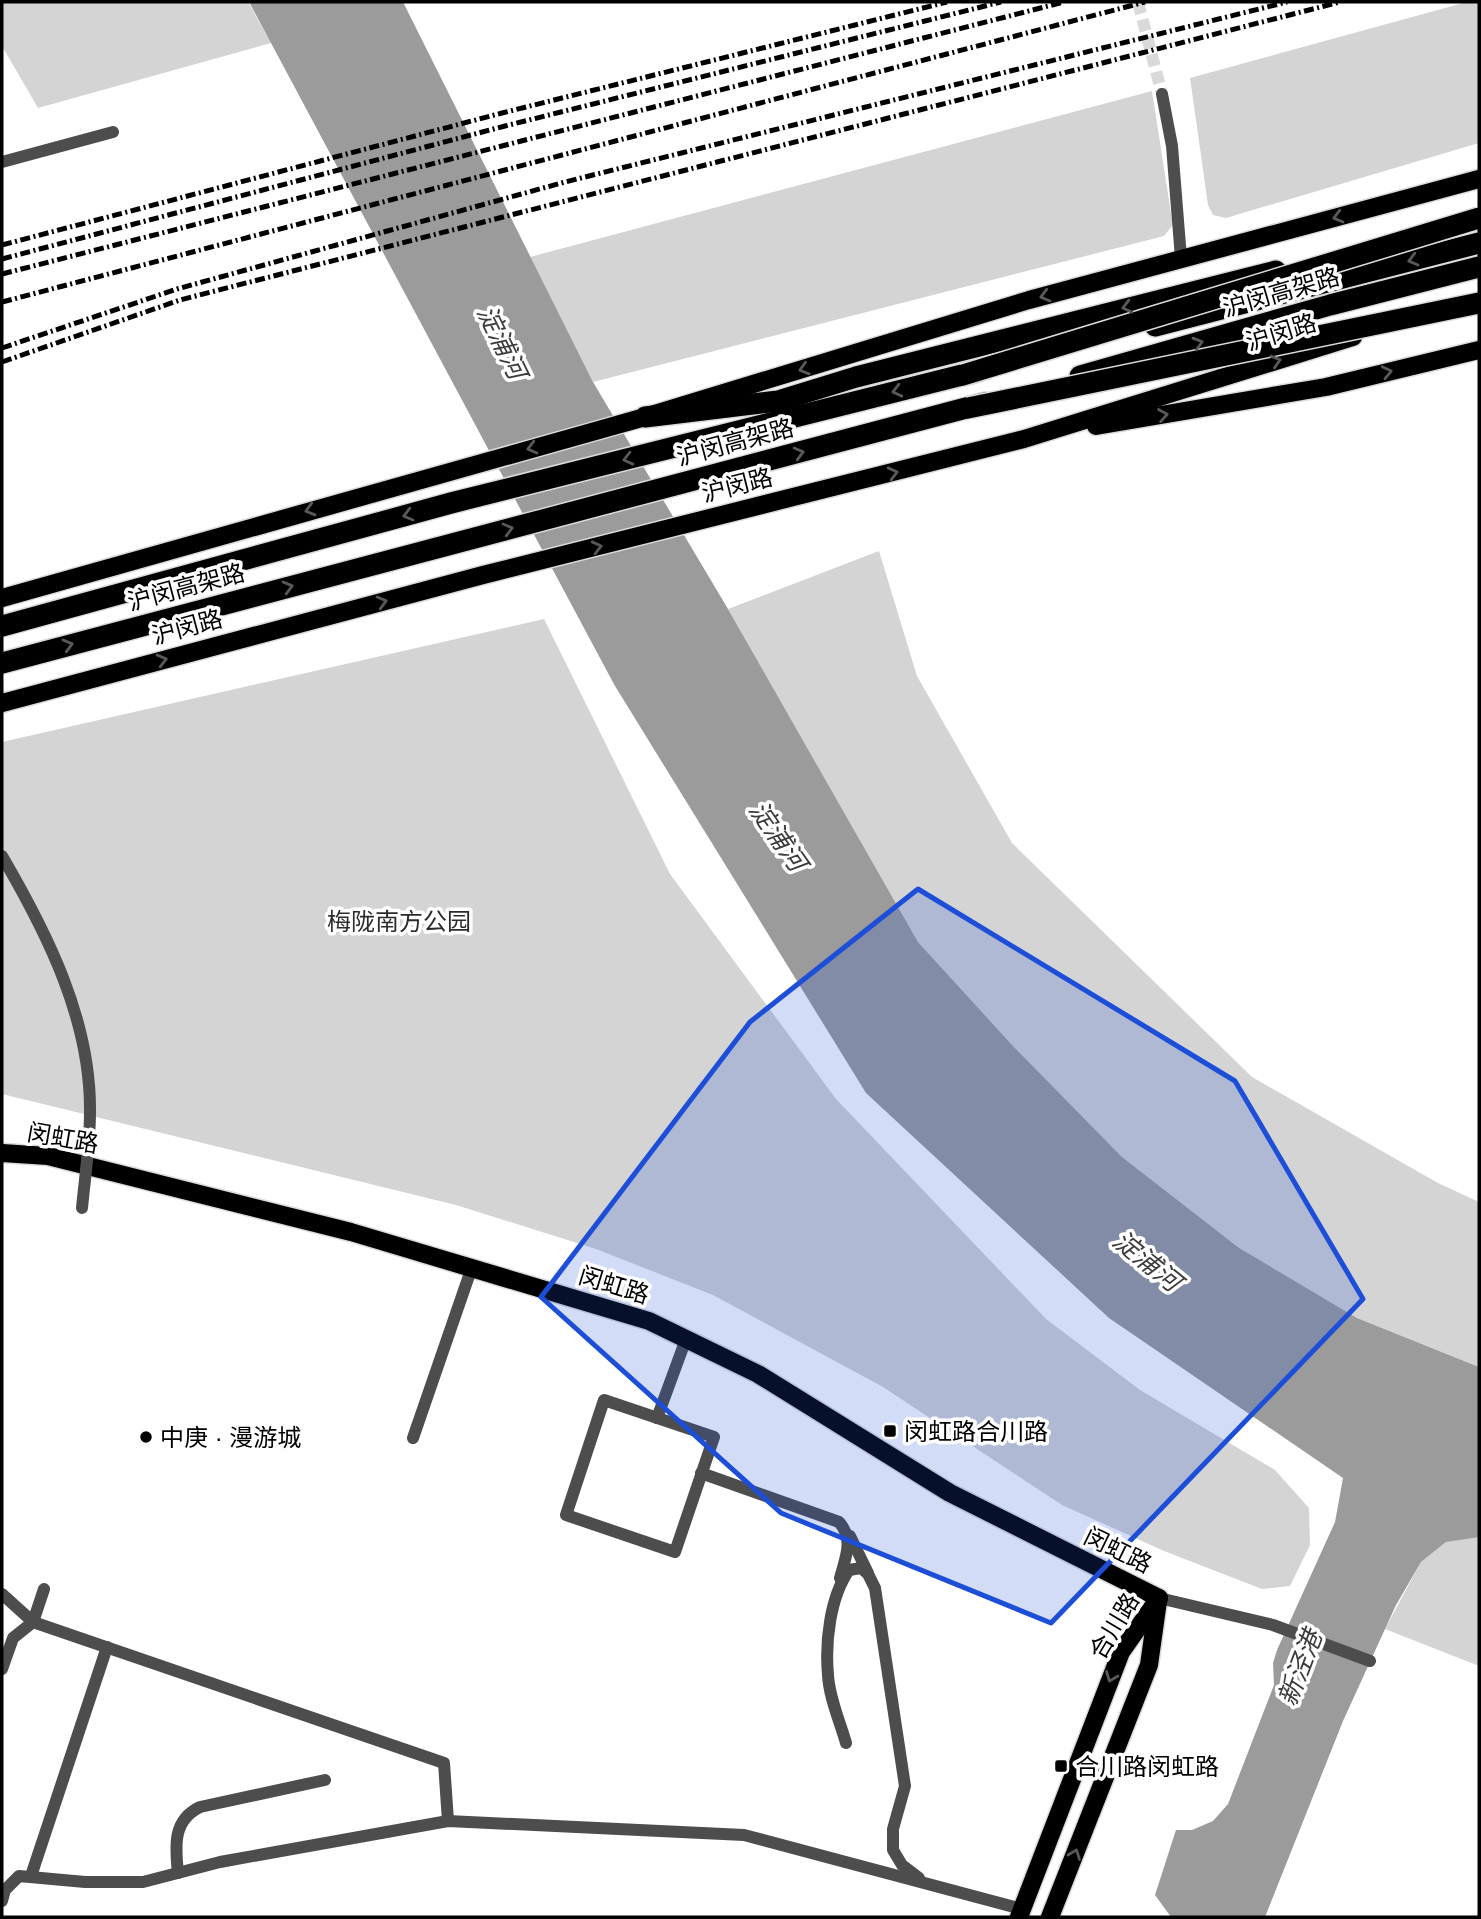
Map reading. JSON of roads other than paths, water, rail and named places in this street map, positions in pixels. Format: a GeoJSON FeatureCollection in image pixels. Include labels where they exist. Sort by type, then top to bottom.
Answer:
{"type":"FeatureCollection","features":[{"type":"Feature","properties":{"kind":"highway"},"geometry":{"type":"LineString","coordinates":[[963,375],[1479,221]]}},
{"type":"Feature","properties":{"kind":"highway"},"geometry":{"type":"LineString","coordinates":[[645,417],[778,401],[856,377],[1170,296],[1479,221]]}},
{"type":"Feature","properties":{"kind":"highway","name":"沪闵高架路"},"geometry":{"type":"LineString","coordinates":[[2,626],[451,503],[1479,243]]}},
{"type":"Feature","properties":{"kind":"highway","name":"沪闵高架路"},"geometry":{"type":"LineString","coordinates":[[2,663],[968,408],[1330,305],[1479,267]]}},
{"type":"Feature","properties":{"kind":"highway"},"geometry":{"type":"LineString","coordinates":[[968,408],[1479,300]]}},
{"type":"Feature","properties":{"kind":"main road"},"geometry":{"type":"LineString","coordinates":[[2,598],[645,417],[1030,300],[1181,258],[1478,185]]}},
{"type":"Feature","properties":{"kind":"main road","name":"沪闵路"},"geometry":{"type":"LineString","coordinates":[[2,703],[483,575],[1024,439],[1479,300]]}},
{"type":"Feature","properties":{"kind":"main road"},"geometry":{"type":"LineString","coordinates":[[1024,439],[1326,387],[1479,350]]}},
{"type":"Feature","properties":{"kind":"main road","name":"闵虹路"},"geometry":{"type":"LineString","coordinates":[[2,1153],[48,1156],[351,1232],[649,1321],[758,1374],[950,1493],[1159,1598]]}},
{"type":"Feature","properties":{"kind":"main road","name":"合川路"},"geometry":{"type":"LineString","coordinates":[[1020,1913],[1121,1652],[1159,1598]]}},
{"type":"Feature","properties":{"kind":"main road","name":"合川路"},"geometry":{"type":"LineString","coordinates":[[1050,1917],[1149,1665],[1159,1598]]}},
{"type":"Feature","properties":{"kind":"street"},"geometry":{"type":"LineString","coordinates":[[1162,94],[1172,146],[1181,258]]}},
{"type":"Feature","properties":{"kind":"street"},"geometry":{"type":"LineString","coordinates":[[2,162],[113,132]]}},
{"type":"Feature","properties":{"kind":"street"},"geometry":{"type":"LineString","coordinates":[[2,856],[38,920],[65,984],[83,1043],[90,1111],[82,1208]]}},
{"type":"Feature","properties":{"kind":"street"},"geometry":{"type":"LineString","coordinates":[[413,1438],[472,1267]]}},
{"type":"Feature","properties":{"kind":"street"},"geometry":{"type":"LineString","coordinates":[[657,1418],[686,1339]]}},
{"type":"Feature","properties":{"kind":"street"},"geometry":{"type":"LineString","coordinates":[[604,1400],[657,1418],[713,1437],[675,1552],[566,1515],[604,1400]]}},
{"type":"Feature","properties":{"kind":"street"},"geometry":{"type":"LineString","coordinates":[[701,1473],[821,1513],[839,1521],[848,1532],[875,1588],[905,1786],[893,1829],[893,1850],[902,1865],[928,1884]]}},
{"type":"Feature","properties":{"kind":"street"},"geometry":{"type":"LineString","coordinates":[[846,1743],[827,1676],[829,1630],[849,1545],[848,1532]]}},
{"type":"Feature","properties":{"kind":"street"},"geometry":{"type":"LineString","coordinates":[[838,1585],[849,1570],[861,1568],[871,1579]]}},
{"type":"Feature","properties":{"kind":"street"},"geometry":{"type":"LineString","coordinates":[[2,1669],[7,1636],[33,1622],[44,1589]]}},
{"type":"Feature","properties":{"kind":"street"},"geometry":{"type":"LineString","coordinates":[[2,1594],[33,1622],[444,1763],[448,1821]]}},
{"type":"Feature","properties":{"kind":"street"},"geometry":{"type":"LineString","coordinates":[[1159,1598],[1273,1625],[1370,1661]]}},
{"type":"Feature","properties":{"kind":"street"},"geometry":{"type":"LineString","coordinates":[[31,1876],[107,1647]]}},
{"type":"Feature","properties":{"kind":"street"},"geometry":{"type":"LineString","coordinates":[[178,1873],[175,1848],[180,1823],[187,1813],[200,1807],[325,1780]]}},
{"type":"Feature","properties":{"kind":"street"},"geometry":{"type":"LineString","coordinates":[[2,1901],[5,1890],[19,1876],[85,1882],[143,1882],[220,1862],[448,1821],[744,1835],[928,1884],[1020,1913]]}},
{"type":"Feature","properties":{"kind":"street"},"geometry":{"type":"LineString","coordinates":[[2,1873],[13,1882]]}},
{"type":"Feature","properties":{"kind":"water"},"geometry":{"type":"Polygon","coordinates":[[[249,2],[403,2],[593,382],[728,609],[918,942],[1013,1046],[1122,1157],[1239,1248],[1357,1318],[1479,1367],[1479,1537],[1446,1542],[1421,1562],[1396,1605],[1343,1721],[1265,1917],[1171,1917],[1155,1895],[1176,1830],[1192,1830],[1213,1821],[1228,1804],[1274,1685],[1273,1663],[1277,1650],[1335,1522],[1343,1478],[1109,1318],[866,1093],[615,686],[249,2]]]}},
{"type":"Feature","properties":{"kind":"tunnel"},"geometry":{"type":"LineString","coordinates":[[1138,2],[1162,94]]}},
{"type":"Feature","properties":{"kind":"railway"},"geometry":{"type":"LineString","coordinates":[[2,245],[502,113],[947,2]]}},
{"type":"Feature","properties":{"kind":"railway"},"geometry":{"type":"LineString","coordinates":[[2,259],[505,126],[1001,2]]}},
{"type":"Feature","properties":{"kind":"railway"},"geometry":{"type":"LineString","coordinates":[[2,274],[1064,2]]}},
{"type":"Feature","properties":{"kind":"railway"},"geometry":{"type":"LineString","coordinates":[[2,302],[1145,2]]}},
{"type":"Feature","properties":{"kind":"railway"},"geometry":{"type":"LineString","coordinates":[[2,348],[177,289],[565,182],[1287,2]]}},
{"type":"Feature","properties":{"kind":"railway"},"geometry":{"type":"LineString","coordinates":[[2,362],[180,300],[1340,2]]}},
{"type":"Feature","properties":{"kind":"place","name":"闵虹路合川路"},"geometry":{"type":"Point","coordinates":[890,1431]}},
{"type":"Feature","properties":{"kind":"place","name":"中庚 · 漫游城"},"geometry":{"type":"Point","coordinates":[146,1437]}},
{"type":"Feature","properties":{"kind":"place","name":"合川路闵虹路"},"geometry":{"type":"Point","coordinates":[1061,1766]}},
{"type":"Feature","properties":{"kind":"water label","name":"淀浦河"},"geometry":{"type":"Point","coordinates":[502,342]}},
{"type":"Feature","properties":{"kind":"water label","name":"淀浦河"},"geometry":{"type":"Point","coordinates":[778,836]}},
{"type":"Feature","properties":{"kind":"water label","name":"淀浦河"},"geometry":{"type":"Point","coordinates":[1147,1261]}},
{"type":"Feature","properties":{"kind":"water label","name":"新泾港"},"geometry":{"type":"Point","coordinates":[1300,1668]}},
{"type":"Feature","properties":{"kind":"park label","name":"梅陇南方公园"},"geometry":{"type":"Point","coordinates":[399,921]}}]}
